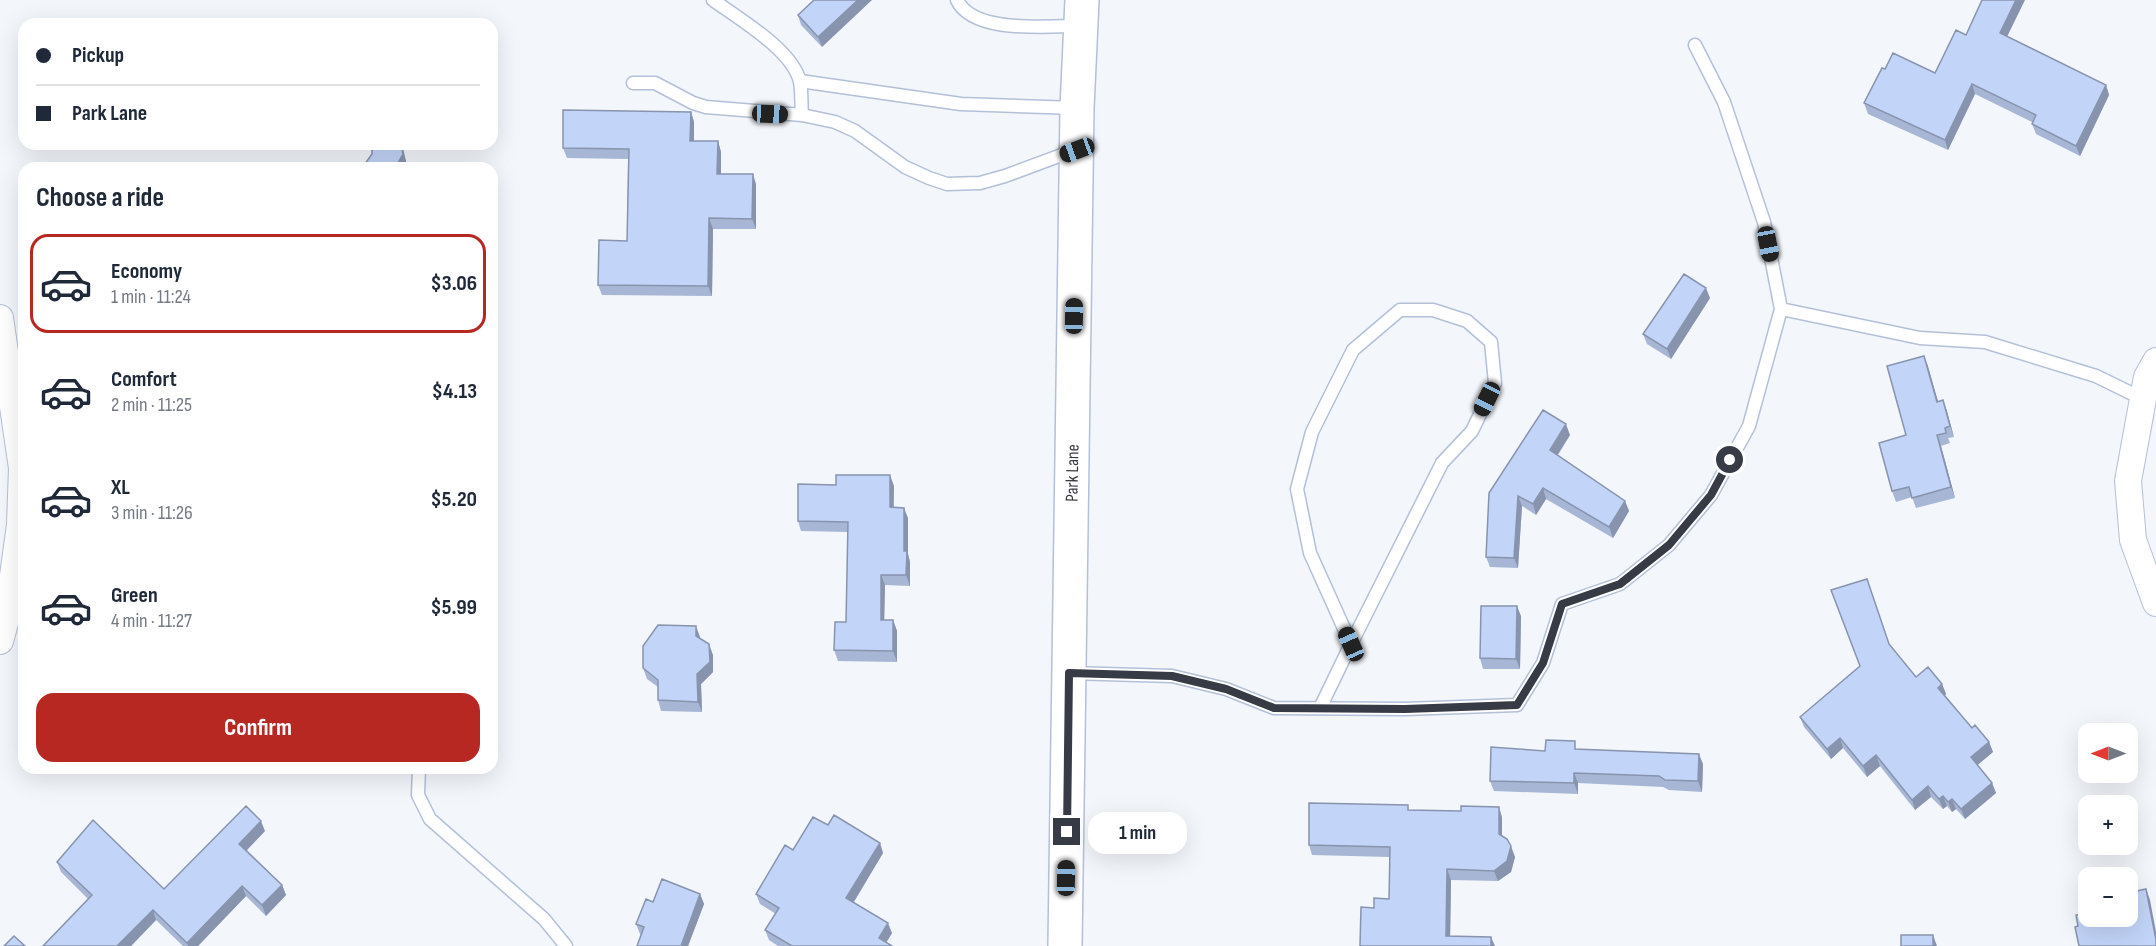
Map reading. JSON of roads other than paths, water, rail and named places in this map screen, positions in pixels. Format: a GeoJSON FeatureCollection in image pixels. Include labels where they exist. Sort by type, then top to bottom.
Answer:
{"type":"FeatureCollection","features":[{"type":"Feature","properties":{"kind":"street","name":"Park Lane"},"geometry":{"type":"LineString","coordinates":[[1065,946],[1077,108],[1082,13]]}},
{"type":"Feature","properties":{"kind":"street"},"geometry":{"type":"LineString","coordinates":[[0,318],[18,441]]}},
{"type":"Feature","properties":{"kind":"street"},"geometry":{"type":"LineString","coordinates":[[2156,361],[2147,377],[2128,481],[2133,540],[2156,603]]}},
{"type":"Feature","properties":{"kind":"street"},"geometry":{"type":"LineString","coordinates":[[0,641],[8,612],[18,540]]}},
{"type":"Feature","properties":{"kind":"lane"},"geometry":{"type":"LineString","coordinates":[[713,0],[766,39],[791,63],[800,81],[802,115]]}},
{"type":"Feature","properties":{"kind":"lane"},"geometry":{"type":"LineString","coordinates":[[957,0],[962,9],[979,19],[997,25],[1082,13]]}},
{"type":"Feature","properties":{"kind":"lane"},"geometry":{"type":"LineString","coordinates":[[1069,673],[1172,676],[1226,689],[1274,708],[1405,709],[1517,705],[1543,663],[1562,604],[1620,584],[1669,545],[1711,495],[1749,426],[1781,309],[1764,222],[1724,102],[1695,45]]}},
{"type":"Feature","properties":{"kind":"lane"},"geometry":{"type":"LineString","coordinates":[[800,81],[961,104],[1077,108]]}},
{"type":"Feature","properties":{"kind":"lane"},"geometry":{"type":"LineString","coordinates":[[633,82],[655,83],[693,103],[706,107],[802,115],[835,122],[855,131],[905,167],[947,184],[981,183],[1077,150]]}},
{"type":"Feature","properties":{"kind":"lane"},"geometry":{"type":"LineString","coordinates":[[1781,309],[1920,338],[1985,342],[2096,376],[2143,399]]}},
{"type":"Feature","properties":{"kind":"lane"},"geometry":{"type":"LineString","coordinates":[[1320,708],[1442,463],[1472,431],[1495,383],[1491,342],[1467,321],[1433,310],[1400,310],[1353,350],[1312,432],[1297,489],[1310,553],[1351,644]]}},
{"type":"Feature","properties":{"kind":"lane"},"geometry":{"type":"LineString","coordinates":[[419,774],[418,795],[430,819],[544,918],[566,946]]}}]}
